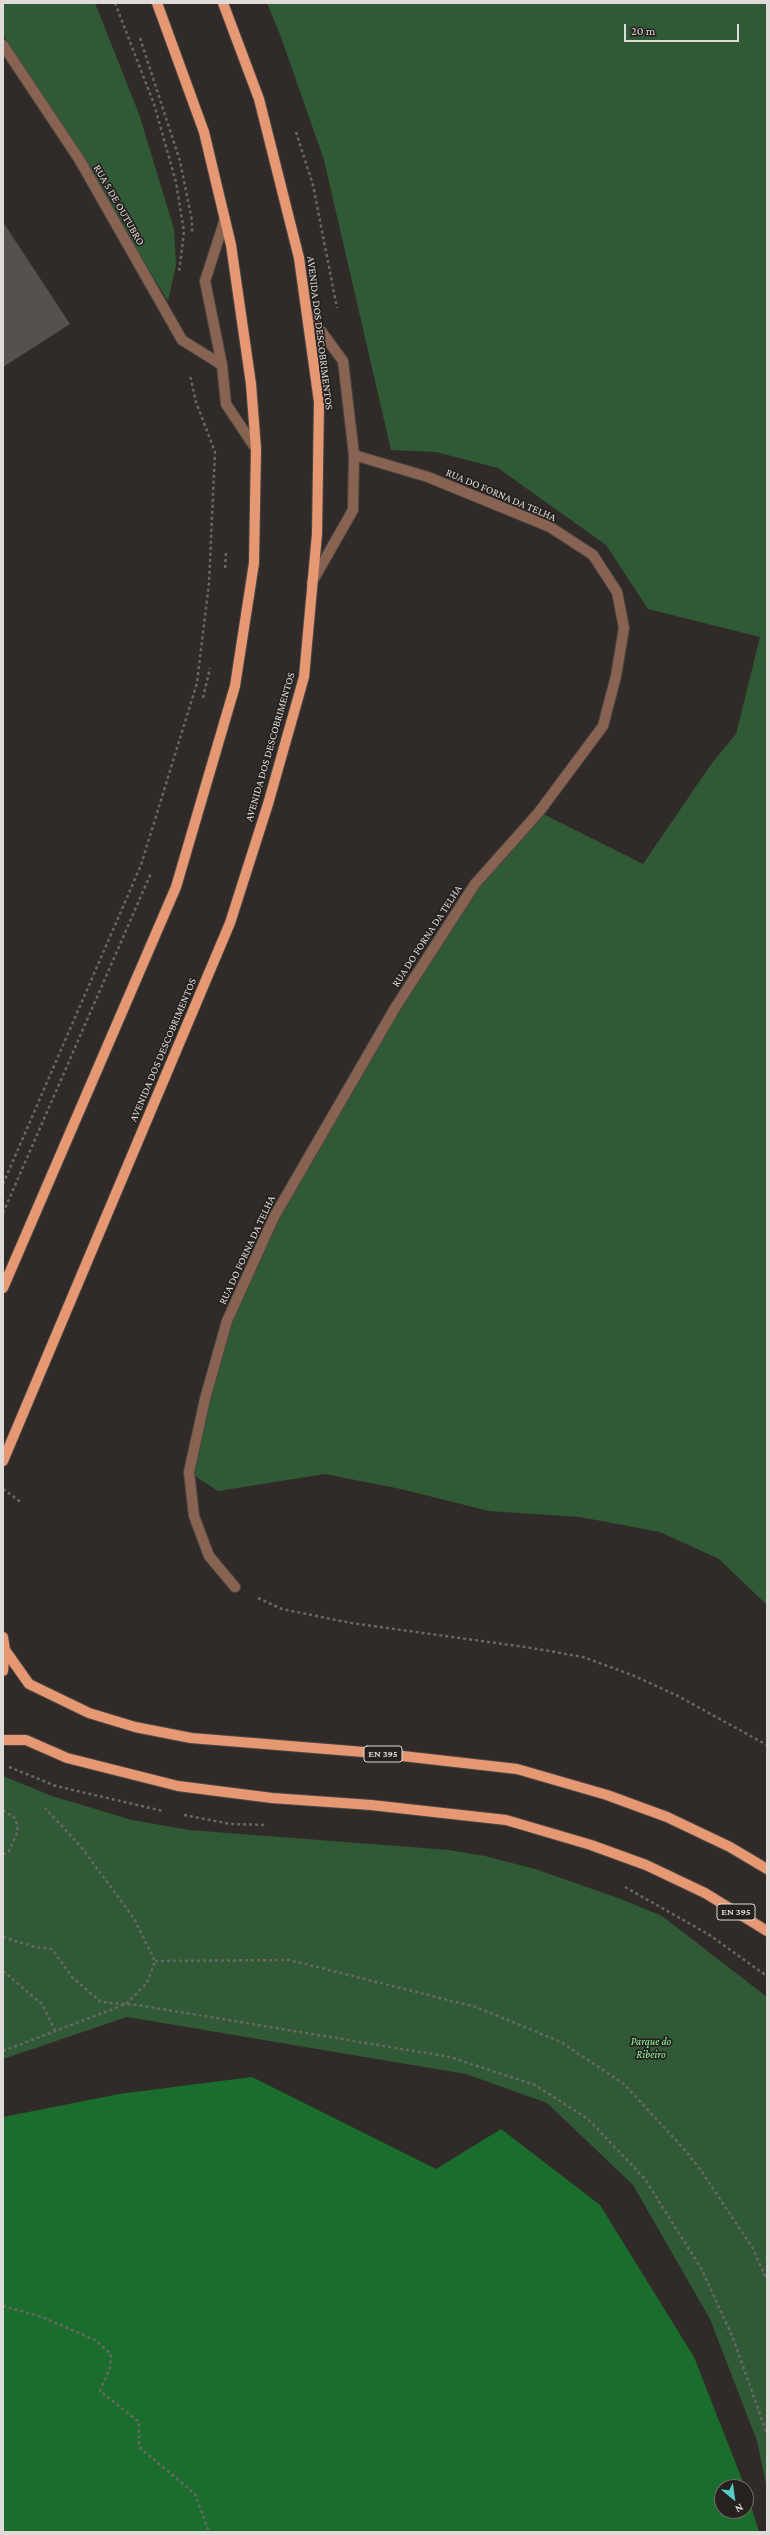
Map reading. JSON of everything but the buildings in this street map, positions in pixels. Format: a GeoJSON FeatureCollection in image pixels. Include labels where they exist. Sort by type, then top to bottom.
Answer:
{"type":"FeatureCollection","features":[{"type":"Feature","properties":{"kind":"main road"},"geometry":{"type":"LineString","coordinates":[[3,1288],[176,887],[235,686],[254,563],[256,449],[252,384],[231,245],[204,132],[157,3]]}},
{"type":"Feature","properties":{"kind":"main road","name":"AVENIDA DOS DESCOBRIMENTOS"},"geometry":{"type":"LineString","coordinates":[[3,1461],[230,923],[268,804],[304,677],[317,534],[319,402],[299,258],[260,99],[223,3]]}},
{"type":"Feature","properties":{"kind":"main road"},"geometry":{"type":"LineString","coordinates":[[3,1638],[5,1650],[3,1671]]}},
{"type":"Feature","properties":{"kind":"main road","name":"EN 395"},"geometry":{"type":"LineString","coordinates":[[5,1650],[29,1684],[89,1713],[135,1727],[191,1738],[376,1753],[517,1769],[608,1795],[667,1817],[730,1847],[767,1869]]}},
{"type":"Feature","properties":{"kind":"main road","name":"EN 395"},"geometry":{"type":"LineString","coordinates":[[3,1740],[26,1740],[67,1758],[178,1786],[272,1798],[371,1805],[506,1820],[591,1845],[646,1866],[704,1893],[767,1931]]}},
{"type":"Feature","properties":{"kind":"street","name":"RUA 5 DE OUTUBRO"},"geometry":{"type":"LineString","coordinates":[[3,45],[79,159],[182,340],[222,365]]}},
{"type":"Feature","properties":{"kind":"street"},"geometry":{"type":"LineString","coordinates":[[225,219],[205,281],[222,365],[226,404],[256,449]]}},
{"type":"Feature","properties":{"kind":"street"},"geometry":{"type":"LineString","coordinates":[[306,312],[343,361],[354,455],[353,510],[312,582]]}},
{"type":"Feature","properties":{"kind":"street","name":"RUA DO FORNA DA TELHA"},"geometry":{"type":"LineString","coordinates":[[235,1587],[209,1556],[194,1516],[189,1472],[205,1399],[227,1321],[274,1217],[395,1008],[475,884],[539,812],[604,726],[616,676],[624,628],[617,592],[593,555],[550,527],[497,507],[428,477],[354,455]]}},
{"type":"Feature","properties":{"kind":"path"},"geometry":{"type":"LineString","coordinates":[[114,3],[154,104],[176,182],[184,232],[178,279]]}},
{"type":"Feature","properties":{"kind":"path"},"geometry":{"type":"LineString","coordinates":[[138,33],[180,160],[192,221],[192,235]]}},
{"type":"Feature","properties":{"kind":"path"},"geometry":{"type":"LineString","coordinates":[[3,1184],[141,865],[197,682],[209,583],[215,452],[196,402],[182,340]]}},
{"type":"Feature","properties":{"kind":"path"},"geometry":{"type":"LineString","coordinates":[[225,570],[227,548]]}},
{"type":"Feature","properties":{"kind":"path"},"geometry":{"type":"LineString","coordinates":[[201,705],[212,660]]}},
{"type":"Feature","properties":{"kind":"path"},"geometry":{"type":"LineString","coordinates":[[3,1214],[155,865]]}},
{"type":"Feature","properties":{"kind":"path"},"geometry":{"type":"LineString","coordinates":[[3,1489],[22,1503]]}},
{"type":"Feature","properties":{"kind":"path"},"geometry":{"type":"LineString","coordinates":[[235,1587],[282,1609],[351,1623],[532,1648],[583,1657],[632,1675],[678,1696],[767,1745]]}},
{"type":"Feature","properties":{"kind":"path"},"geometry":{"type":"LineString","coordinates":[[3,1764],[56,1786],[165,1811]]}},
{"type":"Feature","properties":{"kind":"path"},"geometry":{"type":"LineString","coordinates":[[3,2051],[126,2004],[147,1983],[154,1961],[133,1917],[82,1848],[45,1808]]}},
{"type":"Feature","properties":{"kind":"path"},"geometry":{"type":"LineString","coordinates":[[3,1810],[16,1819],[18,1831],[9,1851],[3,1855]]}},
{"type":"Feature","properties":{"kind":"path"},"geometry":{"type":"LineString","coordinates":[[180,1814],[231,1824],[269,1825]]}},
{"type":"Feature","properties":{"kind":"path"},"geometry":{"type":"LineString","coordinates":[[619,1884],[708,1934],[767,1976]]}},
{"type":"Feature","properties":{"kind":"path"},"geometry":{"type":"LineString","coordinates":[[3,1937],[35,1947],[52,1949],[72,1977],[101,2002],[126,2004],[450,2057],[535,2085],[588,2120],[645,2179],[702,2270],[733,2338],[767,2434]]}},
{"type":"Feature","properties":{"kind":"path"},"geometry":{"type":"LineString","coordinates":[[154,1961],[289,1960],[476,2007],[561,2042],[624,2084],[684,2149],[700,2169],[752,2247],[767,2280]]}},
{"type":"Feature","properties":{"kind":"path"},"geometry":{"type":"LineString","coordinates":[[3,1971],[42,2004],[55,2031]]}},
{"type":"Feature","properties":{"kind":"path"},"geometry":{"type":"LineString","coordinates":[[3,2306],[55,2323],[95,2340],[111,2354],[110,2368],[100,2391],[139,2422],[139,2447],[195,2494],[209,2532]]}},
{"type":"Feature","properties":{"kind":"green space"},"geometry":{"type":"Polygon","coordinates":[[[3,3],[95,3],[139,114],[174,229],[176,265],[168,301],[3,35],[3,3]]]}},
{"type":"Feature","properties":{"kind":"green space"},"geometry":{"type":"Polygon","coordinates":[[[267,3],[767,3],[767,1605],[719,1559],[660,1532],[580,1517],[489,1511],[401,1489],[325,1474],[218,1491],[189,1472],[227,1321],[274,1217],[475,884],[539,812],[643,864],[712,763],[736,734],[760,637],[648,609],[606,545],[498,468],[436,452],[391,450],[324,160],[281,37],[267,3]]]}},
{"type":"Feature","properties":{"kind":"green space","name":"Parque do Ribeiro"},"geometry":{"type":"Polygon","coordinates":[[[3,1776],[52,1796],[132,1820],[189,1830],[449,1850],[485,1856],[535,1869],[621,1899],[662,1916],[767,1997],[767,2489],[757,2441],[710,2319],[633,2185],[547,2103],[466,2074],[127,2017],[3,2059],[3,1776]]]}},
{"type":"Feature","properties":{"kind":"green space"},"geometry":{"type":"Polygon","coordinates":[[[252,2077],[436,2169],[501,2129],[600,2205],[694,2357],[742,2479],[714,2479],[714,2519],[754,2519],[754,2516],[759,2532],[3,2532],[3,2117],[119,2094],[252,2077]]]}}]}
